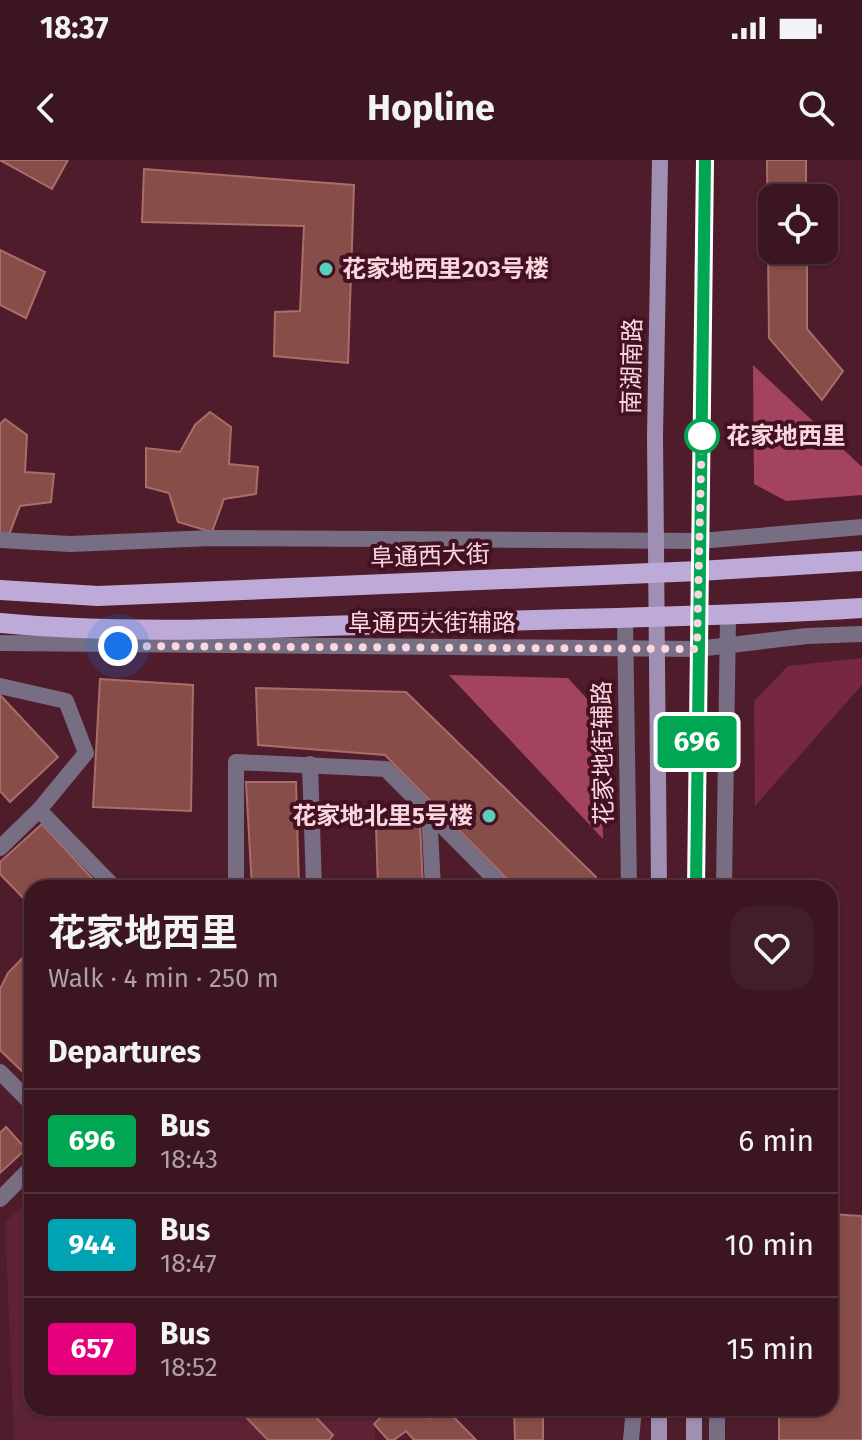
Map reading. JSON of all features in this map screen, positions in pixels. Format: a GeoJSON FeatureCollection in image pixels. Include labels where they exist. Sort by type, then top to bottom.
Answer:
{"type":"FeatureCollection","features":[{"type":"Feature","properties":{"kind":"main road","name":"阜通西大街"},"geometry":{"type":"LineString","coordinates":[[0,590],[98,596],[699,571],[862,561]]}},
{"type":"Feature","properties":{"kind":"main road"},"geometry":{"type":"LineString","coordinates":[[0,623],[89,631],[625,617],[698,618],[862,608]]}},
{"type":"Feature","properties":{"kind":"street","name":"南湖南路"},"geometry":{"type":"LineString","coordinates":[[659,880],[656,541],[660,160]]}},
{"type":"Feature","properties":{"kind":"street"},"geometry":{"type":"LineString","coordinates":[[696,880],[705,160]]}},
{"type":"Feature","properties":{"kind":"street"},"geometry":{"type":"LineString","coordinates":[[0,540],[70,544],[212,538],[700,541],[862,527]]}},
{"type":"Feature","properties":{"kind":"street","name":"花家地街辅路"},"geometry":{"type":"LineString","coordinates":[[625,617],[629,880]]}},
{"type":"Feature","properties":{"kind":"street"},"geometry":{"type":"LineString","coordinates":[[724,880],[728,617]]}},
{"type":"Feature","properties":{"kind":"street","name":"阜通西大街辅路"},"geometry":{"type":"LineString","coordinates":[[0,643],[697,649],[807,636],[862,634]]}},
{"type":"Feature","properties":{"kind":"street"},"geometry":{"type":"LineString","coordinates":[[0,686],[66,701],[86,753],[39,810],[0,848]]}},
{"type":"Feature","properties":{"kind":"street"},"geometry":{"type":"LineString","coordinates":[[236,880],[236,762],[386,769],[496,880]]}},
{"type":"Feature","properties":{"kind":"street"},"geometry":{"type":"LineString","coordinates":[[310,764],[314,880]]}},
{"type":"Feature","properties":{"kind":"street"},"geometry":{"type":"LineString","coordinates":[[39,810],[107,880]]}},
{"type":"Feature","properties":{"kind":"street"},"geometry":{"type":"LineString","coordinates":[[429,812],[433,880]]}},
{"type":"Feature","properties":{"kind":"street"},"geometry":{"type":"LineString","coordinates":[[0,1072],[24,1096]]}},
{"type":"Feature","properties":{"kind":"street"},"geometry":{"type":"LineString","coordinates":[[0,1199],[24,1175]]}},
{"type":"Feature","properties":{"kind":"street"},"geometry":{"type":"LineString","coordinates":[[631,1440],[633,1416]]}},
{"type":"Feature","properties":{"kind":"street"},"geometry":{"type":"LineString","coordinates":[[659,1416],[659,1440]]}},
{"type":"Feature","properties":{"kind":"street"},"geometry":{"type":"LineString","coordinates":[[694,1416],[694,1440]]}},
{"type":"Feature","properties":{"kind":"street"},"geometry":{"type":"LineString","coordinates":[[717,1416],[717,1440]]}},
{"type":"Feature","properties":{"kind":"shaded area"},"geometry":{"type":"Polygon","coordinates":[[[753,365],[862,467],[862,495],[786,501],[754,484],[753,365]]]}},
{"type":"Feature","properties":{"kind":"shaded area"},"geometry":{"type":"Polygon","coordinates":[[[862,658],[862,685],[755,806],[754,701],[788,666],[862,658]]]}},
{"type":"Feature","properties":{"kind":"shaded area"},"geometry":{"type":"Polygon","coordinates":[[[449,675],[568,678],[599,712],[603,839],[449,675]]]}},
{"type":"Feature","properties":{"kind":"shaded area"},"geometry":{"type":"Polygon","coordinates":[[[24,1204],[24,1416],[375,1416],[375,1440],[14,1440],[5,1223],[24,1204]]]}},
{"type":"Feature","properties":{"kind":"building"},"geometry":{"type":"Polygon","coordinates":[[[0,160],[68,160],[52,189],[0,160]]]}},
{"type":"Feature","properties":{"kind":"building"},"geometry":{"type":"Polygon","coordinates":[[[767,160],[806,160],[806,184],[767,184],[767,160]]]}},
{"type":"Feature","properties":{"kind":"building","name":"花家地西里203号楼"},"geometry":{"type":"Polygon","coordinates":[[[144,169],[354,185],[348,363],[274,356],[275,312],[300,311],[304,226],[142,222],[144,169]]]}},
{"type":"Feature","properties":{"kind":"building"},"geometry":{"type":"Polygon","coordinates":[[[0,250],[45,272],[26,318],[0,305],[0,250]]]}},
{"type":"Feature","properties":{"kind":"building"},"geometry":{"type":"Polygon","coordinates":[[[768,264],[807,264],[807,329],[843,371],[822,400],[769,338],[768,264]]]}},
{"type":"Feature","properties":{"kind":"building"},"geometry":{"type":"Polygon","coordinates":[[[210,412],[231,427],[229,464],[258,467],[256,494],[224,499],[212,532],[178,522],[169,493],[146,487],[146,448],[180,452],[195,425],[210,412]]]}},
{"type":"Feature","properties":{"kind":"building"},"geometry":{"type":"Polygon","coordinates":[[[5,419],[27,435],[25,472],[54,474],[51,502],[20,506],[7,540],[0,538],[0,424],[5,419]]]}},
{"type":"Feature","properties":{"kind":"building"},"geometry":{"type":"Polygon","coordinates":[[[100,679],[193,685],[191,811],[93,807],[100,679]]]}},
{"type":"Feature","properties":{"kind":"building","name":"花家地北里5号楼"},"geometry":{"type":"Polygon","coordinates":[[[256,688],[406,692],[596,880],[508,880],[385,755],[258,745],[256,688]]]}},
{"type":"Feature","properties":{"kind":"building"},"geometry":{"type":"Polygon","coordinates":[[[0,695],[58,757],[10,802],[0,791],[0,695]]]}},
{"type":"Feature","properties":{"kind":"building"},"geometry":{"type":"Polygon","coordinates":[[[246,782],[296,782],[299,880],[252,880],[246,782]]]}},
{"type":"Feature","properties":{"kind":"building"},"geometry":{"type":"Polygon","coordinates":[[[42,824],[94,880],[24,880],[24,899],[0,874],[0,862],[42,824]]]}},
{"type":"Feature","properties":{"kind":"building"},"geometry":{"type":"Polygon","coordinates":[[[420,824],[423,880],[378,880],[376,826],[420,824]]]}},
{"type":"Feature","properties":{"kind":"building"},"geometry":{"type":"Polygon","coordinates":[[[24,956],[24,1073],[0,1050],[0,989],[8,973],[24,956]]]}},
{"type":"Feature","properties":{"kind":"building"},"geometry":{"type":"Polygon","coordinates":[[[6,1127],[24,1147],[24,1151],[0,1173],[0,1133],[6,1127]]]}},
{"type":"Feature","properties":{"kind":"building"},"geometry":{"type":"Polygon","coordinates":[[[838,1214],[862,1216],[862,1440],[779,1440],[779,1416],[838,1416],[838,1214]]]}},
{"type":"Feature","properties":{"kind":"building"},"geometry":{"type":"Polygon","coordinates":[[[245,1416],[315,1416],[333,1435],[329,1440],[268,1440],[245,1416]]]}},
{"type":"Feature","properties":{"kind":"building"},"geometry":{"type":"Polygon","coordinates":[[[382,1416],[453,1416],[476,1440],[414,1440],[406,1431],[394,1440],[388,1440],[374,1424],[382,1416]]]}},
{"type":"Feature","properties":{"kind":"building"},"geometry":{"type":"Polygon","coordinates":[[[514,1416],[543,1416],[543,1440],[515,1440],[514,1416]]]}},
{"type":"Feature","properties":{"kind":"bus line","name":"696"},"geometry":{"type":"LineString","coordinates":[[696,880],[705,160]]}},
{"type":"Feature","properties":{"kind":"place","name":"花家地西里203号楼"},"geometry":{"type":"Point","coordinates":[326,269]}},
{"type":"Feature","properties":{"kind":"place","name":"花家地西里"},"geometry":{"type":"Point","coordinates":[702,436]}},
{"type":"Feature","properties":{"kind":"place","name":"花家地北里5号楼"},"geometry":{"type":"Point","coordinates":[489,816]}},
{"type":"Feature","properties":{"kind":"route"},"geometry":{"type":"LineString","coordinates":[[118,646],[697,649],[702,424],[702,436]]}}]}
